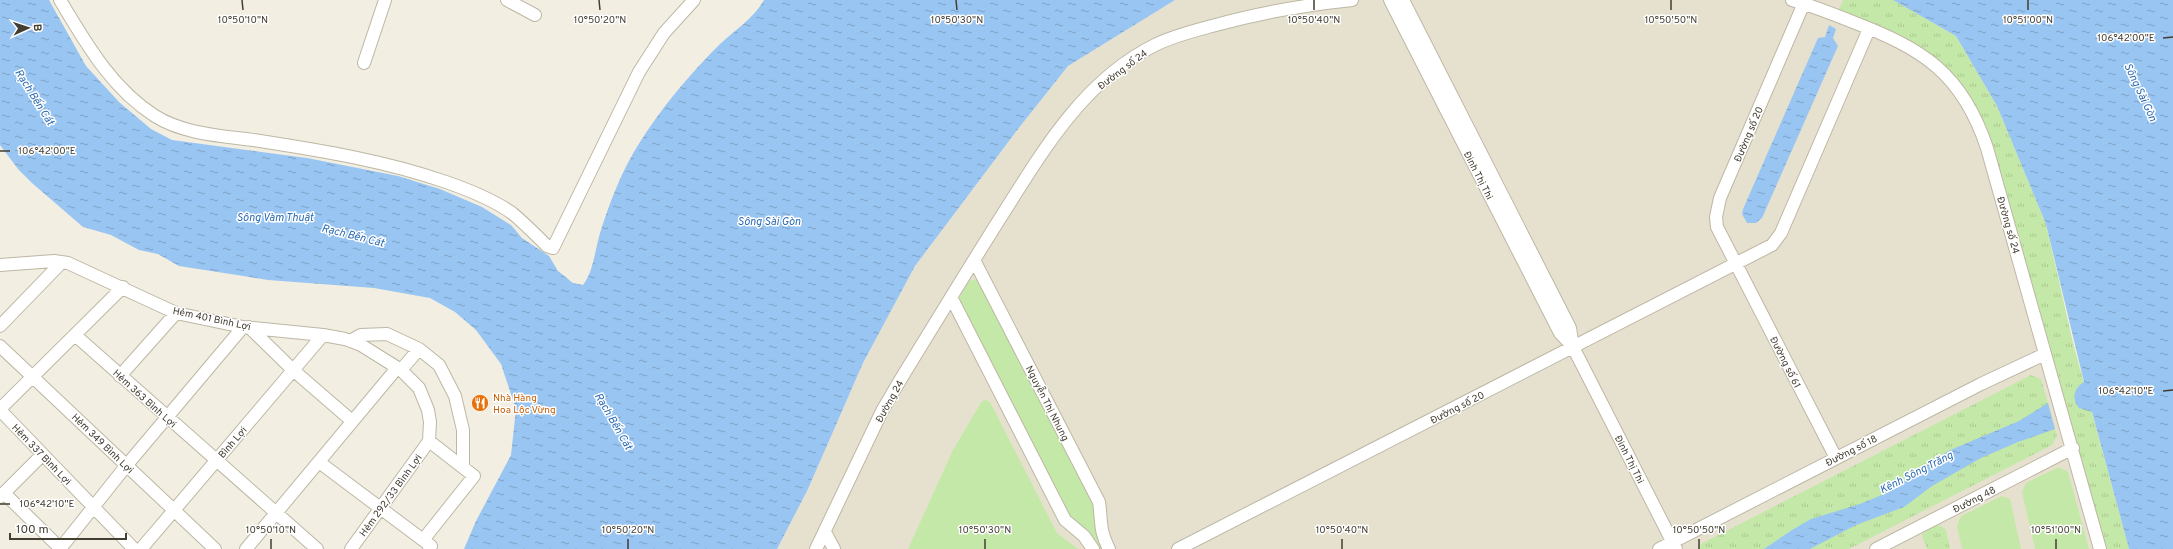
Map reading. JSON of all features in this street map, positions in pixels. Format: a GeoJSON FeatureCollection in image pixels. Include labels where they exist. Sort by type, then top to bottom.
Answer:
{"type":"FeatureCollection","features":[{"type":"Feature","properties":{"kind":"street"},"geometry":{"type":"LineString","coordinates":[[60,0],[99,62],[116,83],[135,102],[166,122],[191,130],[348,155],[428,176],[471,191],[512,213],[547,246],[553,248],[639,72],[664,33],[694,0]]}},
{"type":"Feature","properties":{"kind":"street"},"geometry":{"type":"LineString","coordinates":[[507,0],[535,15]]}},
{"type":"Feature","properties":{"kind":"street","name":"Đường số 24"},"geometry":{"type":"LineString","coordinates":[[974,260],[1054,134],[1086,97],[1108,76],[1135,56],[1156,44],[1257,14],[1352,0]]}},
{"type":"Feature","properties":{"kind":"street","name":"Đinh Thị Thi"},"geometry":{"type":"LineString","coordinates":[[1390,0],[1560,333],[1573,347],[1674,546]]}},
{"type":"Feature","properties":{"kind":"street","name":"Đinh Thị Thi"},"geometry":{"type":"LineString","coordinates":[[1403,0],[1570,328],[1573,347]]}},
{"type":"Feature","properties":{"kind":"street"},"geometry":{"type":"LineString","coordinates":[[364,63],[380,2]]}},
{"type":"Feature","properties":{"kind":"street","name":"Đường số 24"},"geometry":{"type":"LineString","coordinates":[[1798,2],[1905,44],[1934,64],[1958,89],[1976,118],[1987,148],[2073,448],[2100,549]]}},
{"type":"Feature","properties":{"kind":"street","name":"Đường số 20"},"geometry":{"type":"LineString","coordinates":[[1736,265],[1717,227],[1717,208],[1798,2]]}},
{"type":"Feature","properties":{"kind":"street","name":"Đường số 20"},"geometry":{"type":"LineString","coordinates":[[1178,549],[1736,265],[1772,245],[1781,233],[1869,29]]}},
{"type":"Feature","properties":{"kind":"street","name":"Đường 24"},"geometry":{"type":"LineString","coordinates":[[816,549],[882,411],[974,260]]}},
{"type":"Feature","properties":{"kind":"street","name":"Nguyễn Thị Nhung"},"geometry":{"type":"LineString","coordinates":[[974,260],[1099,502],[1100,526],[1102,535],[1109,549]]}},
{"type":"Feature","properties":{"kind":"street"},"geometry":{"type":"LineString","coordinates":[[0,265],[62,262]]}},
{"type":"Feature","properties":{"kind":"street"},"geometry":{"type":"LineString","coordinates":[[0,326],[62,262]]}},
{"type":"Feature","properties":{"kind":"street","name":"Hẻm 401 Bình Lợi"},"geometry":{"type":"LineString","coordinates":[[62,262],[123,287],[176,313],[246,327],[323,335],[350,341]]}},
{"type":"Feature","properties":{"kind":"street","name":"Đường số 61"},"geometry":{"type":"LineString","coordinates":[[1736,265],[1836,458]]}},
{"type":"Feature","properties":{"kind":"street"},"geometry":{"type":"LineString","coordinates":[[0,410],[32,376],[123,287]]}},
{"type":"Feature","properties":{"kind":"street"},"geometry":{"type":"LineString","coordinates":[[951,297],[1065,520],[1084,536],[1093,549]]}},
{"type":"Feature","properties":{"kind":"street"},"geometry":{"type":"LineString","coordinates":[[120,376],[176,313]]}},
{"type":"Feature","properties":{"kind":"street"},"geometry":{"type":"LineString","coordinates":[[42,455],[2,495],[60,548],[167,417],[246,327],[352,421]]}},
{"type":"Feature","properties":{"kind":"street"},"geometry":{"type":"LineString","coordinates":[[350,341],[361,336],[387,334],[419,349],[439,365],[455,396],[463,430],[463,467]]}},
{"type":"Feature","properties":{"kind":"street","name":"Hẻm 363 Bình Lợi"},"geometry":{"type":"LineString","coordinates":[[75,335],[215,461],[317,549]]}},
{"type":"Feature","properties":{"kind":"street","name":"Bình Lợi"},"geometry":{"type":"LineString","coordinates":[[141,549],[323,335]]}},
{"type":"Feature","properties":{"kind":"street"},"geometry":{"type":"LineString","coordinates":[[319,462],[428,545],[474,476],[428,441],[430,422],[425,399],[419,388],[399,369],[350,341]]}},
{"type":"Feature","properties":{"kind":"street","name":"Hẻm 349 Bình Lợi"},"geometry":{"type":"LineString","coordinates":[[0,346],[215,549]]}},
{"type":"Feature","properties":{"kind":"street"},"geometry":{"type":"LineString","coordinates":[[246,549],[352,421],[419,349]]}},
{"type":"Feature","properties":{"kind":"street","name":"Đường số 18"},"geometry":{"type":"LineString","coordinates":[[1659,549],[1674,546],[1836,458],[2045,354]]}},
{"type":"Feature","properties":{"kind":"street","name":"Hẻm 337 Bình Lợi"},"geometry":{"type":"LineString","coordinates":[[0,410],[134,549]]}},
{"type":"Feature","properties":{"kind":"street","name":"Hẻm 292/33 Bình Lợi"},"geometry":{"type":"LineString","coordinates":[[351,549],[381,509],[428,441]]}},
{"type":"Feature","properties":{"kind":"street","name":"Đường 48"},"geometry":{"type":"LineString","coordinates":[[1876,549],[2073,448]]}},
{"type":"Feature","properties":{"kind":"street"},"geometry":{"type":"LineString","coordinates":[[825,532],[834,549]]}},
{"type":"Feature","properties":{"kind":"shaded area"},"geometry":{"type":"Polygon","coordinates":[[[1175,0],[1893,0],[1956,36],[2129,549],[777,549],[808,489],[863,363],[915,266],[1018,129],[1068,66],[1175,0]]]}},
{"type":"Feature","properties":{"kind":"green space"},"geometry":{"type":"Polygon","coordinates":[[[1843,0],[1893,0],[1956,36],[1997,106],[2046,224],[2073,343],[2129,549],[2106,549],[1985,125],[1971,100],[1956,80],[1941,64],[1925,51],[1907,40],[1865,20],[1839,10],[1843,0]]]}},
{"type":"Feature","properties":{"kind":"green space"},"geometry":{"type":"Polygon","coordinates":[[[978,280],[1094,503],[1096,532],[1103,549],[1099,549],[1092,536],[1070,519],[959,299],[968,282],[978,280]]]}},
{"type":"Feature","properties":{"kind":"green space"},"geometry":{"type":"Polygon","coordinates":[[[2031,375],[2041,379],[2057,436],[2052,445],[1849,549],[1698,549],[1701,544],[2031,375]]]}},
{"type":"Feature","properties":{"kind":"green space"},"geometry":{"type":"Polygon","coordinates":[[[986,400],[990,402],[1057,533],[1078,549],[908,549],[953,450],[982,401],[986,400]]]}},
{"type":"Feature","properties":{"kind":"green space"},"geometry":{"type":"Polygon","coordinates":[[[2059,467],[2068,472],[2089,549],[2035,549],[2022,492],[2026,483],[2059,467]]]}},
{"type":"Feature","properties":{"kind":"green space"},"geometry":{"type":"Polygon","coordinates":[[[2002,496],[2010,499],[2021,549],[1962,549],[1957,526],[1961,516],[2002,496]]]}},
{"type":"Feature","properties":{"kind":"green space"},"geometry":{"type":"Polygon","coordinates":[[[1935,525],[1941,526],[1946,530],[1950,549],[1927,549],[1922,535],[1925,530],[1935,525]]]}},
{"type":"Feature","properties":{"kind":"water","name":"Sông Sài Gòn"},"geometry":{"type":"Polygon","coordinates":[[[0,0],[49,0],[86,66],[119,102],[151,129],[172,140],[307,158],[398,176],[440,189],[482,207],[511,225],[522,238],[549,256],[558,271],[573,283],[583,285],[590,273],[608,208],[628,163],[640,142],[687,79],[719,45],[755,13],[764,0],[1175,0],[1068,66],[1018,129],[915,266],[863,363],[808,489],[777,549],[464,549],[476,521],[511,455],[516,409],[501,364],[476,330],[455,312],[430,298],[374,288],[268,280],[179,266],[158,254],[139,250],[111,235],[83,227],[32,183],[18,169],[0,145],[0,0]]]}},
{"type":"Feature","properties":{"kind":"water","name":"Sông Sài Gòn"},"geometry":{"type":"Polygon","coordinates":[[[1893,0],[2173,0],[2173,549],[2129,549],[2092,412],[2079,408],[2075,401],[2074,397],[2076,390],[2084,382],[2046,224],[1997,106],[1956,36],[1893,0]]]}},
{"type":"Feature","properties":{"kind":"water"},"geometry":{"type":"Polygon","coordinates":[[[1829,25],[1836,29],[1833,38],[1838,46],[1762,218],[1756,223],[1747,223],[1742,214],[1743,209],[1818,38],[1825,37],[1829,25]]]}},
{"type":"Feature","properties":{"kind":"water"},"geometry":{"type":"Polygon","coordinates":[[[2048,403],[2055,429],[2018,442],[1981,458],[1932,486],[1904,507],[1856,525],[1810,549],[1764,549],[1811,519],[1860,504],[1889,492],[1948,451],[2019,421],[2048,403]]]}},
{"type":"Feature","properties":{"kind":"place","name":"Nhà Hàng Hoa Lộc Vừng"},"geometry":{"type":"Point","coordinates":[480,403]}},
{"type":"Feature","properties":{"kind":"water label","name":"Rạch Bến Cát"},"geometry":{"type":"Point","coordinates":[35,97]}},
{"type":"Feature","properties":{"kind":"water label","name":"Sông Vàm Thuật"},"geometry":{"type":"Point","coordinates":[275,217]}},
{"type":"Feature","properties":{"kind":"water label","name":"Rạch Bến Cát"},"geometry":{"type":"Point","coordinates":[353,235]}},
{"type":"Feature","properties":{"kind":"water label","name":"Rạch Bến Cát"},"geometry":{"type":"Point","coordinates":[614,421]}},
{"type":"Feature","properties":{"kind":"water label","name":"Kênh Sông Trăng"},"geometry":{"type":"Point","coordinates":[1916,472]}}]}
